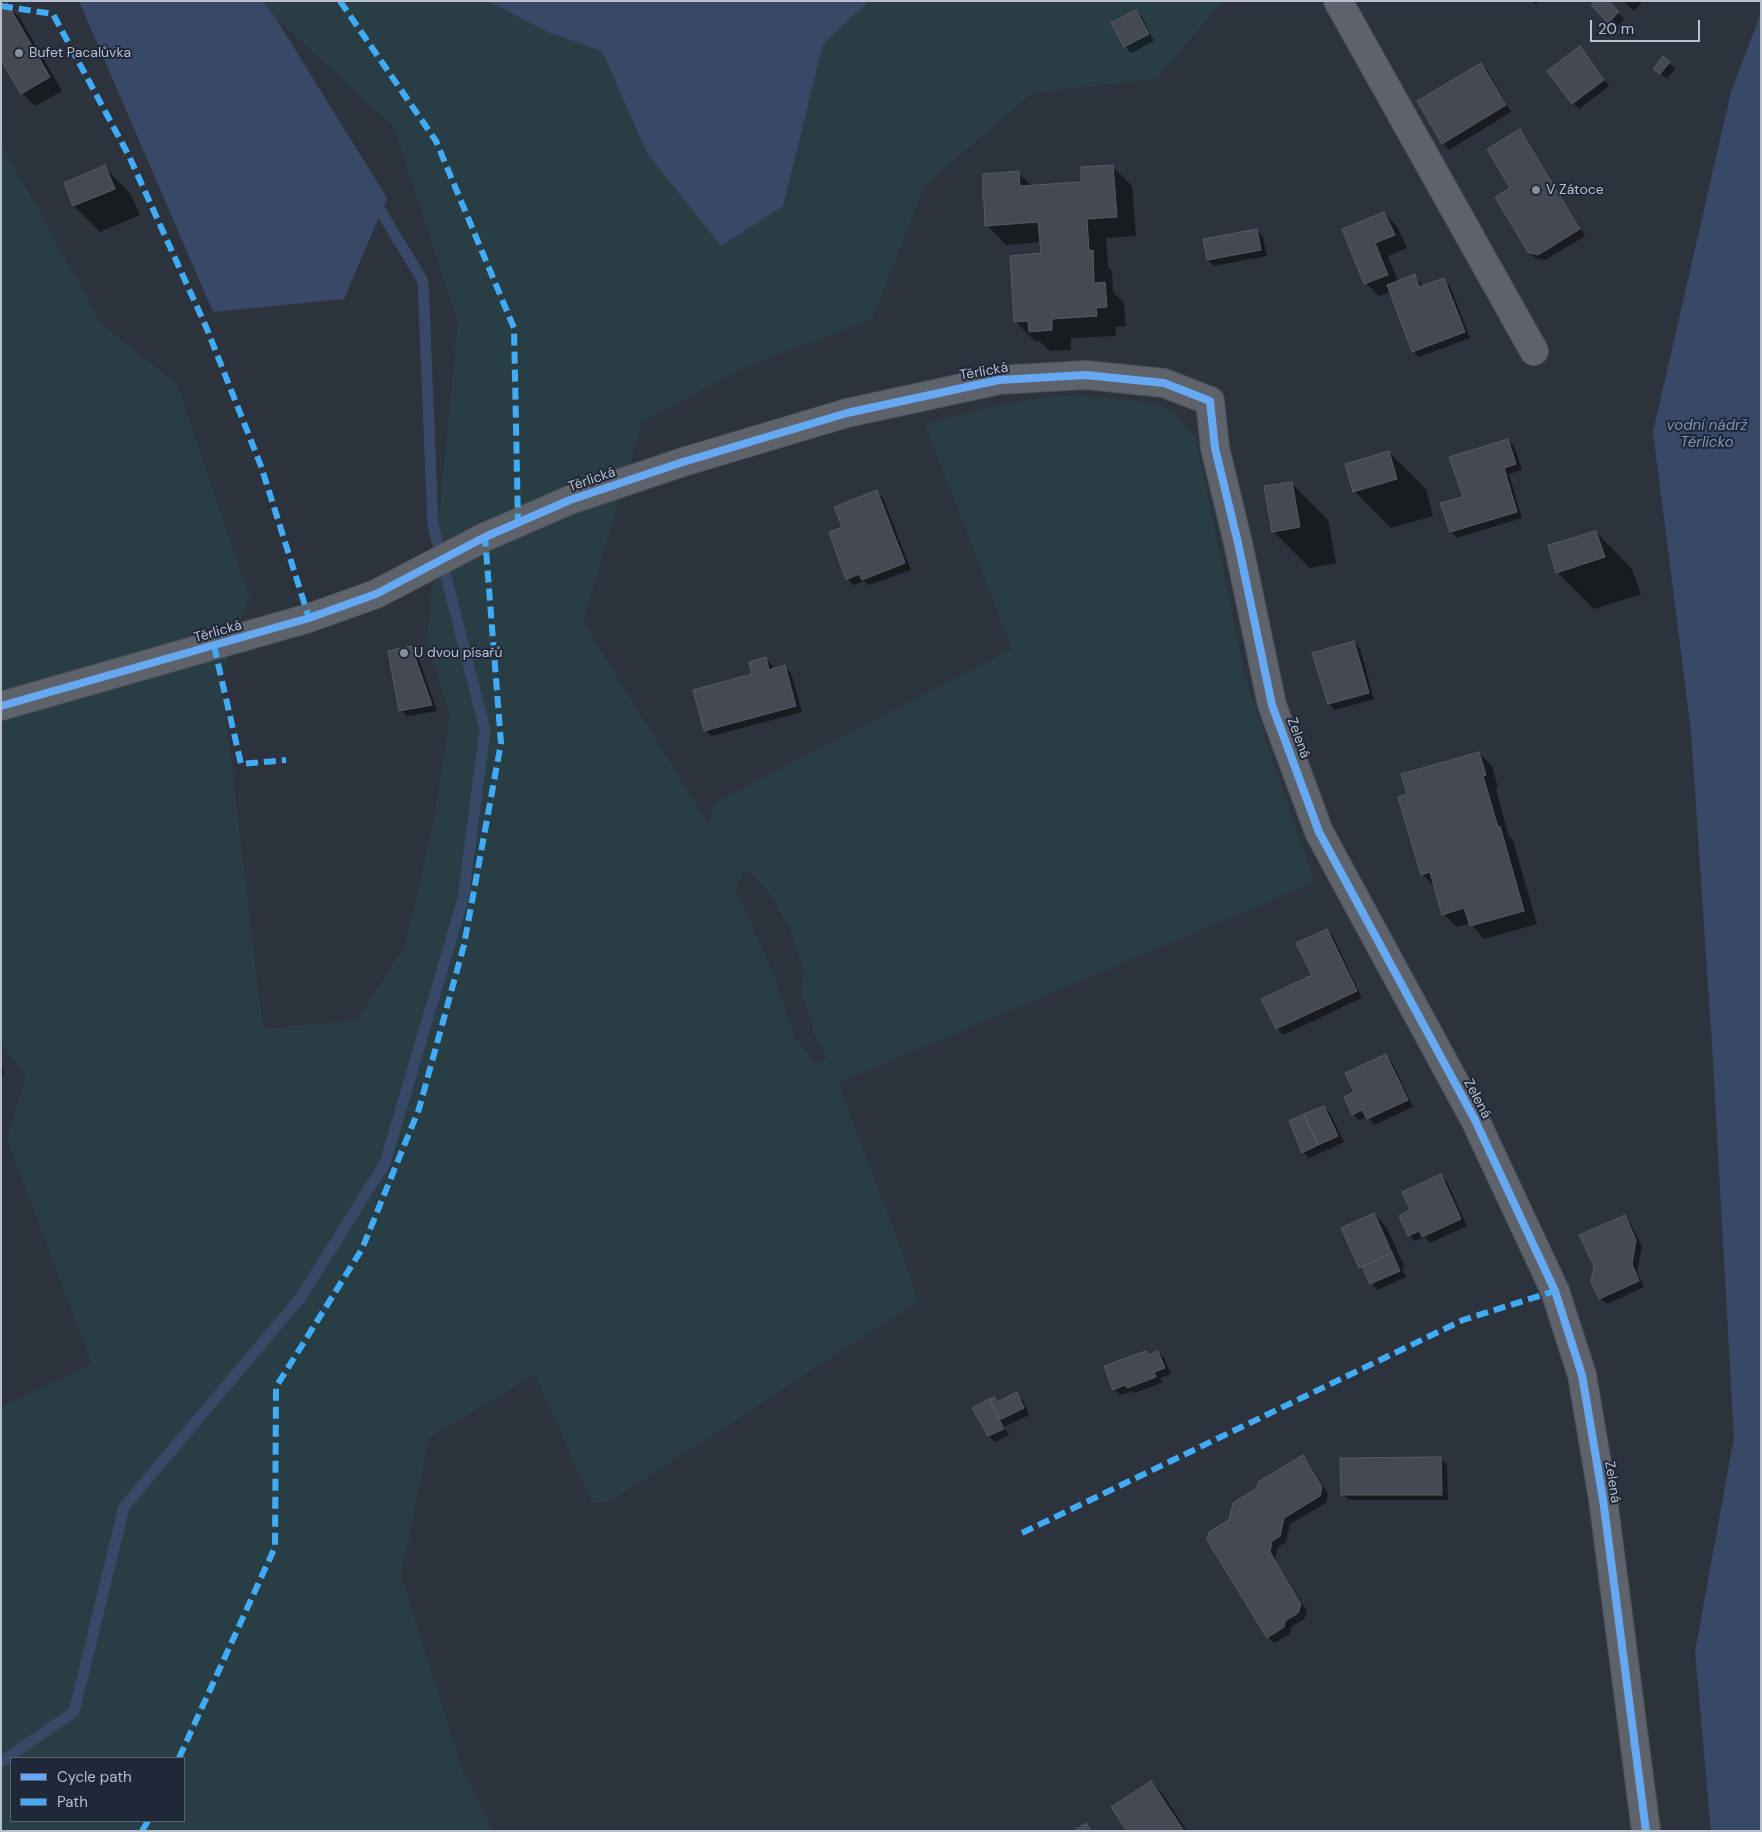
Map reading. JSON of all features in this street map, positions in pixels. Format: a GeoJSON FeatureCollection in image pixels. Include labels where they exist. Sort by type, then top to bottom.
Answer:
{"type":"FeatureCollection","features":[{"type":"Feature","properties":{"kind":"street"},"geometry":{"type":"LineString","coordinates":[[1338,1],[1534,352]]}},
{"type":"Feature","properties":{"kind":"street","name":"Těrlická"},"geometry":{"type":"LineString","coordinates":[[1,706],[309,618],[376,594],[485,537],[570,500],[683,462],[847,413],[999,380],[1086,375],[1164,383],[1210,401]]}},
{"type":"Feature","properties":{"kind":"street","name":"Zelená"},"geometry":{"type":"LineString","coordinates":[[1210,401],[1215,448],[1238,543],[1272,705],[1319,832],[1475,1120],[1554,1291],[1582,1375],[1603,1498],[1646,1831]]}},
{"type":"Feature","properties":{"kind":"green space"},"geometry":{"type":"Polygon","coordinates":[[[264,1],[488,1],[550,33],[602,51],[647,153],[783,206],[823,44],[869,1],[1223,1],[1156,79],[1032,93],[925,185],[872,319],[741,369],[642,422],[583,622],[708,824],[714,803],[1012,649],[925,424],[997,406],[1059,395],[1140,401],[1163,407],[1176,416],[1196,439],[1245,677],[1315,882],[838,1083],[897,1238],[918,1301],[611,1501],[592,1503],[535,1374],[429,1438],[401,1575],[463,1772],[493,1831],[1,1831],[1,1407],[92,1364],[7,1139],[26,1076],[1,1043],[1,143],[102,325],[177,384],[249,597],[221,677],[263,1029],[357,1020],[404,947],[433,826],[450,715],[427,642],[458,323],[394,127],[275,17],[264,1]],[[744,871],[735,890],[773,972],[795,1038],[815,1063],[824,1061],[827,1057],[813,1033],[813,1025],[801,993],[804,972],[791,932],[768,890],[753,875],[744,871]]]}},
{"type":"Feature","properties":{"kind":"water"},"geometry":{"type":"Polygon","coordinates":[[[79,1],[263,1],[275,17],[387,198],[344,299],[213,312],[79,1]]]}},
{"type":"Feature","properties":{"kind":"water"},"geometry":{"type":"Polygon","coordinates":[[[488,1],[869,1],[823,44],[783,206],[721,246],[647,153],[602,51],[550,33],[488,1]]]}},
{"type":"Feature","properties":{"kind":"water","name":"vodní nádrž Těrlicko"},"geometry":{"type":"Polygon","coordinates":[[[1761,13],[1761,1831],[1711,1831],[1695,1652],[1734,1437],[1712,1045],[1691,731],[1653,432],[1731,92],[1761,13]]]}},
{"type":"Feature","properties":{"kind":"building"},"geometry":{"type":"Polygon","coordinates":[[[1595,1],[1609,1],[1619,12],[1608,23],[1591,5],[1595,1]]]}},
{"type":"Feature","properties":{"kind":"building"},"geometry":{"type":"Polygon","coordinates":[[[7,3],[50,77],[21,94],[1,60],[1,6],[7,3]]]}},
{"type":"Feature","properties":{"kind":"building"},"geometry":{"type":"Polygon","coordinates":[[[1136,10],[1149,34],[1124,47],[1111,23],[1136,10]]]}},
{"type":"Feature","properties":{"kind":"building"},"geometry":{"type":"Polygon","coordinates":[[[1580,46],[1604,80],[1572,104],[1547,71],[1580,46]]]}},
{"type":"Feature","properties":{"kind":"building"},"geometry":{"type":"Polygon","coordinates":[[[1663,56],[1670,62],[1660,74],[1653,69],[1663,56]]]}},
{"type":"Feature","properties":{"kind":"building"},"geometry":{"type":"Polygon","coordinates":[[[1481,63],[1506,105],[1442,144],[1417,101],[1481,63]]]}},
{"type":"Feature","properties":{"kind":"building"},"geometry":{"type":"Polygon","coordinates":[[[1520,129],[1580,229],[1538,255],[1528,252],[1495,197],[1510,188],[1487,149],[1520,129]]]}},
{"type":"Feature","properties":{"kind":"building"},"geometry":{"type":"Polygon","coordinates":[[[105,165],[115,189],[73,206],[64,183],[105,165]]]}},
{"type":"Feature","properties":{"kind":"building"},"geometry":{"type":"Polygon","coordinates":[[[1113,165],[1117,217],[1087,219],[1089,251],[1093,250],[1094,283],[1105,282],[1107,307],[1096,308],[1097,316],[1052,319],[1052,330],[1029,332],[1028,321],[1014,322],[1010,256],[1041,253],[1038,222],[985,226],[983,174],[1019,171],[1020,186],[1081,182],[1081,167],[1113,165]]]}},
{"type":"Feature","properties":{"kind":"building"},"geometry":{"type":"Polygon","coordinates":[[[1384,212],[1395,235],[1375,243],[1388,275],[1364,284],[1342,229],[1384,212]]]}},
{"type":"Feature","properties":{"kind":"building"},"geometry":{"type":"Polygon","coordinates":[[[1257,229],[1261,250],[1207,260],[1203,239],[1257,229]]]}},
{"type":"Feature","properties":{"kind":"building"},"geometry":{"type":"Polygon","coordinates":[[[1415,274],[1419,287],[1444,278],[1465,332],[1412,352],[1387,285],[1415,274]]]}},
{"type":"Feature","properties":{"kind":"building"},"geometry":{"type":"Polygon","coordinates":[[[1508,439],[1516,464],[1504,468],[1517,512],[1450,532],[1440,503],[1463,497],[1449,457],[1508,439]]]}},
{"type":"Feature","properties":{"kind":"building"},"geometry":{"type":"Polygon","coordinates":[[[1389,451],[1397,479],[1353,492],[1345,464],[1389,451]]]}},
{"type":"Feature","properties":{"kind":"building"},"geometry":{"type":"Polygon","coordinates":[[[1292,482],[1300,527],[1272,532],[1264,486],[1292,482]]]}},
{"type":"Feature","properties":{"kind":"building"},"geometry":{"type":"Polygon","coordinates":[[[877,490],[905,563],[862,580],[859,574],[846,580],[829,532],[842,527],[834,507],[877,490]]]}},
{"type":"Feature","properties":{"kind":"building"},"geometry":{"type":"Polygon","coordinates":[[[1596,531],[1605,557],[1556,573],[1548,545],[1596,531]]]}},
{"type":"Feature","properties":{"kind":"building"},"geometry":{"type":"Polygon","coordinates":[[[1354,641],[1369,693],[1328,704],[1312,653],[1354,641]]]}},
{"type":"Feature","properties":{"kind":"building"},"geometry":{"type":"Polygon","coordinates":[[[411,646],[432,705],[399,711],[388,651],[411,646]]]}},
{"type":"Feature","properties":{"kind":"building"},"geometry":{"type":"Polygon","coordinates":[[[766,657],[769,670],[785,665],[796,706],[704,731],[693,690],[752,674],[749,662],[766,657]]]}},
{"type":"Feature","properties":{"kind":"building"},"geometry":{"type":"Polygon","coordinates":[[[1479,752],[1486,775],[1483,776],[1498,827],[1500,826],[1524,911],[1470,926],[1464,908],[1442,915],[1430,872],[1421,875],[1398,797],[1407,794],[1401,774],[1479,752]]]}},
{"type":"Feature","properties":{"kind":"building"},"geometry":{"type":"Polygon","coordinates":[[[1327,929],[1357,991],[1276,1029],[1261,999],[1312,975],[1296,943],[1327,929]]]}},
{"type":"Feature","properties":{"kind":"building"},"geometry":{"type":"Polygon","coordinates":[[[1386,1054],[1408,1100],[1367,1119],[1362,1110],[1352,1115],[1344,1097],[1354,1092],[1345,1073],[1386,1054]]]}},
{"type":"Feature","properties":{"kind":"building"},"geometry":{"type":"Polygon","coordinates":[[[1324,1106],[1338,1136],[1318,1145],[1304,1114],[1324,1106]]]}},
{"type":"Feature","properties":{"kind":"building"},"geometry":{"type":"Polygon","coordinates":[[[1304,1114],[1318,1145],[1302,1153],[1289,1121],[1304,1114]]]}},
{"type":"Feature","properties":{"kind":"building"},"geometry":{"type":"Polygon","coordinates":[[[1441,1174],[1461,1219],[1422,1237],[1419,1231],[1408,1236],[1399,1216],[1410,1210],[1402,1192],[1441,1174]]]}},
{"type":"Feature","properties":{"kind":"building"},"geometry":{"type":"Polygon","coordinates":[[[1374,1213],[1392,1253],[1359,1268],[1341,1228],[1374,1213]]]}},
{"type":"Feature","properties":{"kind":"building"},"geometry":{"type":"Polygon","coordinates":[[[1625,1215],[1636,1240],[1632,1264],[1639,1281],[1599,1299],[1591,1282],[1594,1266],[1579,1235],[1625,1215]]]}},
{"type":"Feature","properties":{"kind":"building"},"geometry":{"type":"Polygon","coordinates":[[[1392,1253],[1400,1271],[1370,1284],[1362,1267],[1392,1253]]]}},
{"type":"Feature","properties":{"kind":"building"},"geometry":{"type":"Polygon","coordinates":[[[1146,1351],[1148,1355],[1158,1351],[1165,1368],[1154,1372],[1156,1377],[1127,1388],[1125,1385],[1113,1390],[1104,1366],[1146,1351]]]}},
{"type":"Feature","properties":{"kind":"building"},"geometry":{"type":"Polygon","coordinates":[[[1017,1392],[1024,1408],[999,1420],[989,1399],[995,1397],[997,1402],[1017,1392]]]}},
{"type":"Feature","properties":{"kind":"building"},"geometry":{"type":"Polygon","coordinates":[[[989,1399],[1004,1429],[988,1436],[972,1408],[989,1399]]]}},
{"type":"Feature","properties":{"kind":"building"},"geometry":{"type":"Polygon","coordinates":[[[1303,1455],[1322,1487],[1320,1496],[1284,1518],[1280,1536],[1272,1541],[1270,1552],[1301,1604],[1298,1613],[1285,1621],[1284,1627],[1267,1638],[1207,1540],[1209,1532],[1229,1520],[1233,1503],[1257,1488],[1258,1482],[1303,1455]]]}},
{"type":"Feature","properties":{"kind":"building"},"geometry":{"type":"Polygon","coordinates":[[[1441,1457],[1442,1495],[1341,1495],[1340,1458],[1441,1457]]]}},
{"type":"Feature","properties":{"kind":"building"},"geometry":{"type":"Polygon","coordinates":[[[1151,1781],[1184,1831],[1127,1831],[1111,1807],[1151,1781]]]}},
{"type":"Feature","properties":{"kind":"building"},"geometry":{"type":"Polygon","coordinates":[[[1086,1823],[1091,1831],[1074,1831],[1086,1823]]]}},
{"type":"Feature","properties":{"kind":"waterway"},"geometry":{"type":"LineString","coordinates":[[1,1762],[74,1712],[124,1507],[301,1297],[385,1163],[463,899],[485,730],[433,525],[423,281],[374,200]]}},
{"type":"Feature","properties":{"kind":"marked path"},"geometry":{"type":"LineString","coordinates":[[340,1],[436,141],[514,328],[518,523]]}},
{"type":"Feature","properties":{"kind":"marked path"},"geometry":{"type":"LineString","coordinates":[[1,6],[53,14],[129,156],[207,329],[261,466],[309,618]]}},
{"type":"Feature","properties":{"kind":"marked path"},"geometry":{"type":"LineString","coordinates":[[179,1757],[275,1547],[276,1387],[362,1249],[419,1109],[464,945],[501,743],[485,537]]}},
{"type":"Feature","properties":{"kind":"marked path"},"geometry":{"type":"LineString","coordinates":[[214,646],[241,764],[286,760]]}},
{"type":"Feature","properties":{"kind":"marked path"},"geometry":{"type":"LineString","coordinates":[[1022,1533],[1463,1320],[1555,1291]]}},
{"type":"Feature","properties":{"kind":"marked path"},"geometry":{"type":"LineString","coordinates":[[142,1831],[147,1822]]}},
{"type":"Feature","properties":{"kind":"cycle path"},"geometry":{"type":"LineString","coordinates":[[1,706],[309,618],[376,594],[485,537],[570,500],[683,462],[847,413],[999,380],[1086,375],[1164,383],[1210,401],[1215,448],[1238,543],[1272,705],[1319,832],[1475,1120],[1555,1291],[1582,1375],[1603,1499],[1646,1831]]}},
{"type":"Feature","properties":{"kind":"place","name":"Bufet Pacalůvka"},"geometry":{"type":"Point","coordinates":[19,53]}},
{"type":"Feature","properties":{"kind":"place","name":"V Zátoce"},"geometry":{"type":"Point","coordinates":[1536,190]}},
{"type":"Feature","properties":{"kind":"place","name":"U dvou písařů"},"geometry":{"type":"Point","coordinates":[404,653]}}]}
